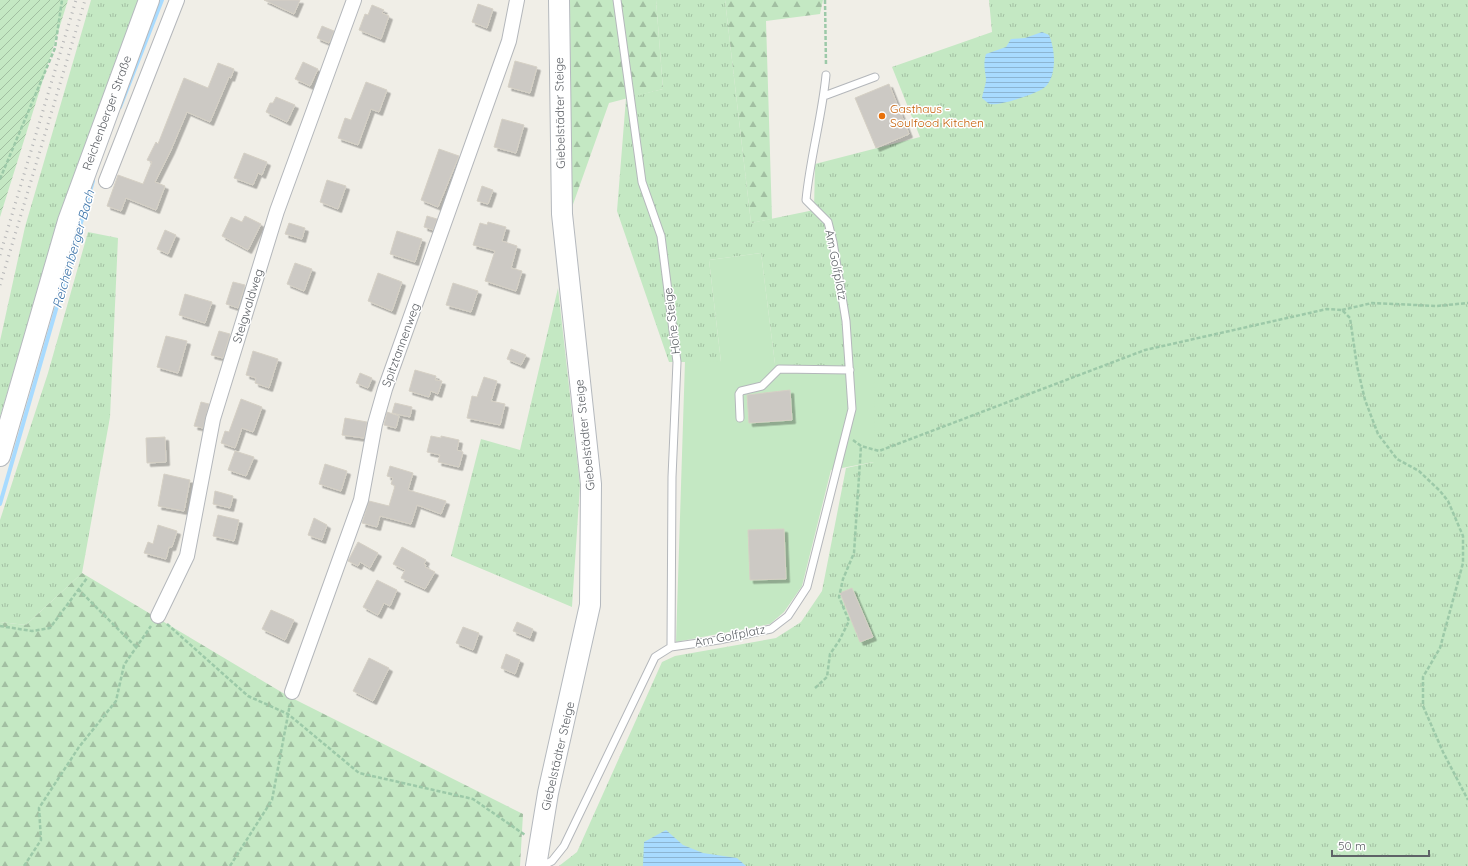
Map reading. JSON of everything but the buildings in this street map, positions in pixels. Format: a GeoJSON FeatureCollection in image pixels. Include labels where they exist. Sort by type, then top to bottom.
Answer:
{"type":"FeatureCollection","features":[{"type":"Feature","properties":{"kind":"main road","name":"Reichenberger Straße"},"geometry":{"type":"LineString","coordinates":[[0,456],[68,221],[149,0]]}},
{"type":"Feature","properties":{"kind":"main road","name":"Giebelstädter Steige"},"geometry":{"type":"LineString","coordinates":[[536,866],[548,792],[590,605],[591,484],[562,214],[559,0]]}},
{"type":"Feature","properties":{"kind":"street","name":"Reichenberger Straße"},"geometry":{"type":"LineString","coordinates":[[106,181],[177,0]]}},
{"type":"Feature","properties":{"kind":"street","name":"Steigwaldweg"},"geometry":{"type":"LineString","coordinates":[[158,616],[187,556],[214,419],[277,211],[354,0]]}},
{"type":"Feature","properties":{"kind":"street","name":"Spitztannenweg"},"geometry":{"type":"LineString","coordinates":[[292,692],[361,500],[374,424],[508,41],[517,0]]}},
{"type":"Feature","properties":{"kind":"lane","name":"Hohe Steige"},"geometry":{"type":"LineString","coordinates":[[618,0],[642,182],[662,236],[677,362],[672,477],[672,647]]}},
{"type":"Feature","properties":{"kind":"lane","name":"Am Golfplatz"},"geometry":{"type":"LineString","coordinates":[[542,866],[552,861],[564,846],[655,657],[672,647],[719,640],[771,629],[788,616],[807,587],[847,435],[852,408],[846,321],[833,242],[828,222],[806,200],[809,169],[824,96],[826,75]]}},
{"type":"Feature","properties":{"kind":"lane"},"geometry":{"type":"LineString","coordinates":[[824,96],[875,77]]}},
{"type":"Feature","properties":{"kind":"lane"},"geometry":{"type":"LineString","coordinates":[[740,418],[739,394],[741,391],[762,386],[779,369],[850,370]]}},
{"type":"Feature","properties":{"kind":"path"},"geometry":{"type":"LineString","coordinates":[[0,179],[55,48],[62,0]]}},
{"type":"Feature","properties":{"kind":"path"},"geometry":{"type":"LineString","coordinates":[[825,0],[826,75]]}},
{"type":"Feature","properties":{"kind":"path"},"geometry":{"type":"LineString","coordinates":[[847,435],[861,446],[879,451],[905,443],[1145,350],[1327,309],[1342,310],[1372,303],[1438,306],[1468,303]]}},
{"type":"Feature","properties":{"kind":"path"},"geometry":{"type":"LineString","coordinates":[[1342,310],[1350,318],[1357,366],[1365,400],[1378,434],[1397,459],[1419,471],[1440,491],[1448,501],[1463,536],[1463,563],[1440,648],[1424,677],[1423,706],[1443,752],[1468,800]]}},
{"type":"Feature","properties":{"kind":"path"},"geometry":{"type":"LineString","coordinates":[[815,688],[827,678],[830,654],[839,641],[849,621],[839,597],[843,579],[854,553],[861,446]]}},
{"type":"Feature","properties":{"kind":"path"},"geometry":{"type":"LineString","coordinates":[[0,626],[32,631],[50,628],[87,578]]}},
{"type":"Feature","properties":{"kind":"path"},"geometry":{"type":"LineString","coordinates":[[78,589],[136,647]]}},
{"type":"Feature","properties":{"kind":"path"},"geometry":{"type":"LineString","coordinates":[[24,866],[41,840],[39,808],[79,748],[116,700],[124,665],[158,616],[248,696],[288,714],[359,773],[473,799],[540,846]]}},
{"type":"Feature","properties":{"kind":"path"},"geometry":{"type":"LineString","coordinates":[[230,866],[272,800],[292,692]]}},
{"type":"Feature","properties":{"kind":"green space"},"geometry":{"type":"Polygon","coordinates":[[[0,0],[68,0],[0,217],[0,0]]]}},
{"type":"Feature","properties":{"kind":"green space"},"geometry":{"type":"Polygon","coordinates":[[[91,0],[152,0],[56,229],[0,417],[0,341],[25,227],[91,0]]]}},
{"type":"Feature","properties":{"kind":"green space"},"geometry":{"type":"Polygon","coordinates":[[[570,0],[656,0],[663,89],[609,103],[571,210],[570,0]]]}},
{"type":"Feature","properties":{"kind":"green space"},"geometry":{"type":"Polygon","coordinates":[[[656,0],[725,0],[751,223],[814,210],[815,164],[920,137],[892,67],[992,32],[989,0],[1468,0],[1468,866],[559,866],[577,852],[662,662],[675,656],[776,638],[801,622],[822,591],[846,468],[874,462],[775,364],[761,253],[709,260],[721,362],[669,362],[617,211],[626,98],[663,89],[656,0]]]}},
{"type":"Feature","properties":{"kind":"green space"},"geometry":{"type":"Polygon","coordinates":[[[725,0],[823,0],[820,14],[766,21],[772,219],[751,223],[725,0]]]}},
{"type":"Feature","properties":{"kind":"green space"},"geometry":{"type":"Polygon","coordinates":[[[88,232],[118,238],[110,417],[82,573],[26,625],[0,622],[0,520],[48,373],[88,232]]]}},
{"type":"Feature","properties":{"kind":"green space"},"geometry":{"type":"Polygon","coordinates":[[[761,253],[775,364],[875,367],[874,462],[831,470],[802,586],[784,612],[770,624],[676,642],[685,361],[721,362],[709,260],[761,253]]]}},
{"type":"Feature","properties":{"kind":"green space"},"geometry":{"type":"Polygon","coordinates":[[[558,288],[580,485],[572,607],[451,556],[481,439],[520,450],[558,288]]]}},
{"type":"Feature","properties":{"kind":"green space"},"geometry":{"type":"Polygon","coordinates":[[[82,573],[288,696],[523,814],[520,866],[0,866],[0,622],[26,625],[82,573]]]}},
{"type":"Feature","properties":{"kind":"water"},"geometry":{"type":"Polygon","coordinates":[[[1042,32],[1049,35],[1054,54],[1054,67],[1047,85],[1037,92],[1002,103],[990,104],[982,98],[986,81],[984,64],[986,54],[1006,47],[1011,39],[1025,38],[1042,32]]]}},
{"type":"Feature","properties":{"kind":"water"},"geometry":{"type":"Polygon","coordinates":[[[666,830],[683,845],[703,853],[737,858],[746,866],[643,866],[644,842],[666,830]]]}},
{"type":"Feature","properties":{"kind":"waterway","name":"Reichenberger Bach"},"geometry":{"type":"LineString","coordinates":[[120,107],[162,0]]}},
{"type":"Feature","properties":{"kind":"waterway","name":"Reichenberger Bach"},"geometry":{"type":"LineString","coordinates":[[0,504],[93,181]]}},
{"type":"Feature","properties":{"kind":"railway"},"geometry":{"type":"LineString","coordinates":[[0,255],[76,0]]}},
{"type":"Feature","properties":{"kind":"railway"},"geometry":{"type":"LineString","coordinates":[[0,285],[85,0]]}},
{"type":"Feature","properties":{"kind":"place","name":"Gasthaus - Soulfood Kitchen"},"geometry":{"type":"Point","coordinates":[882,116]}}]}
